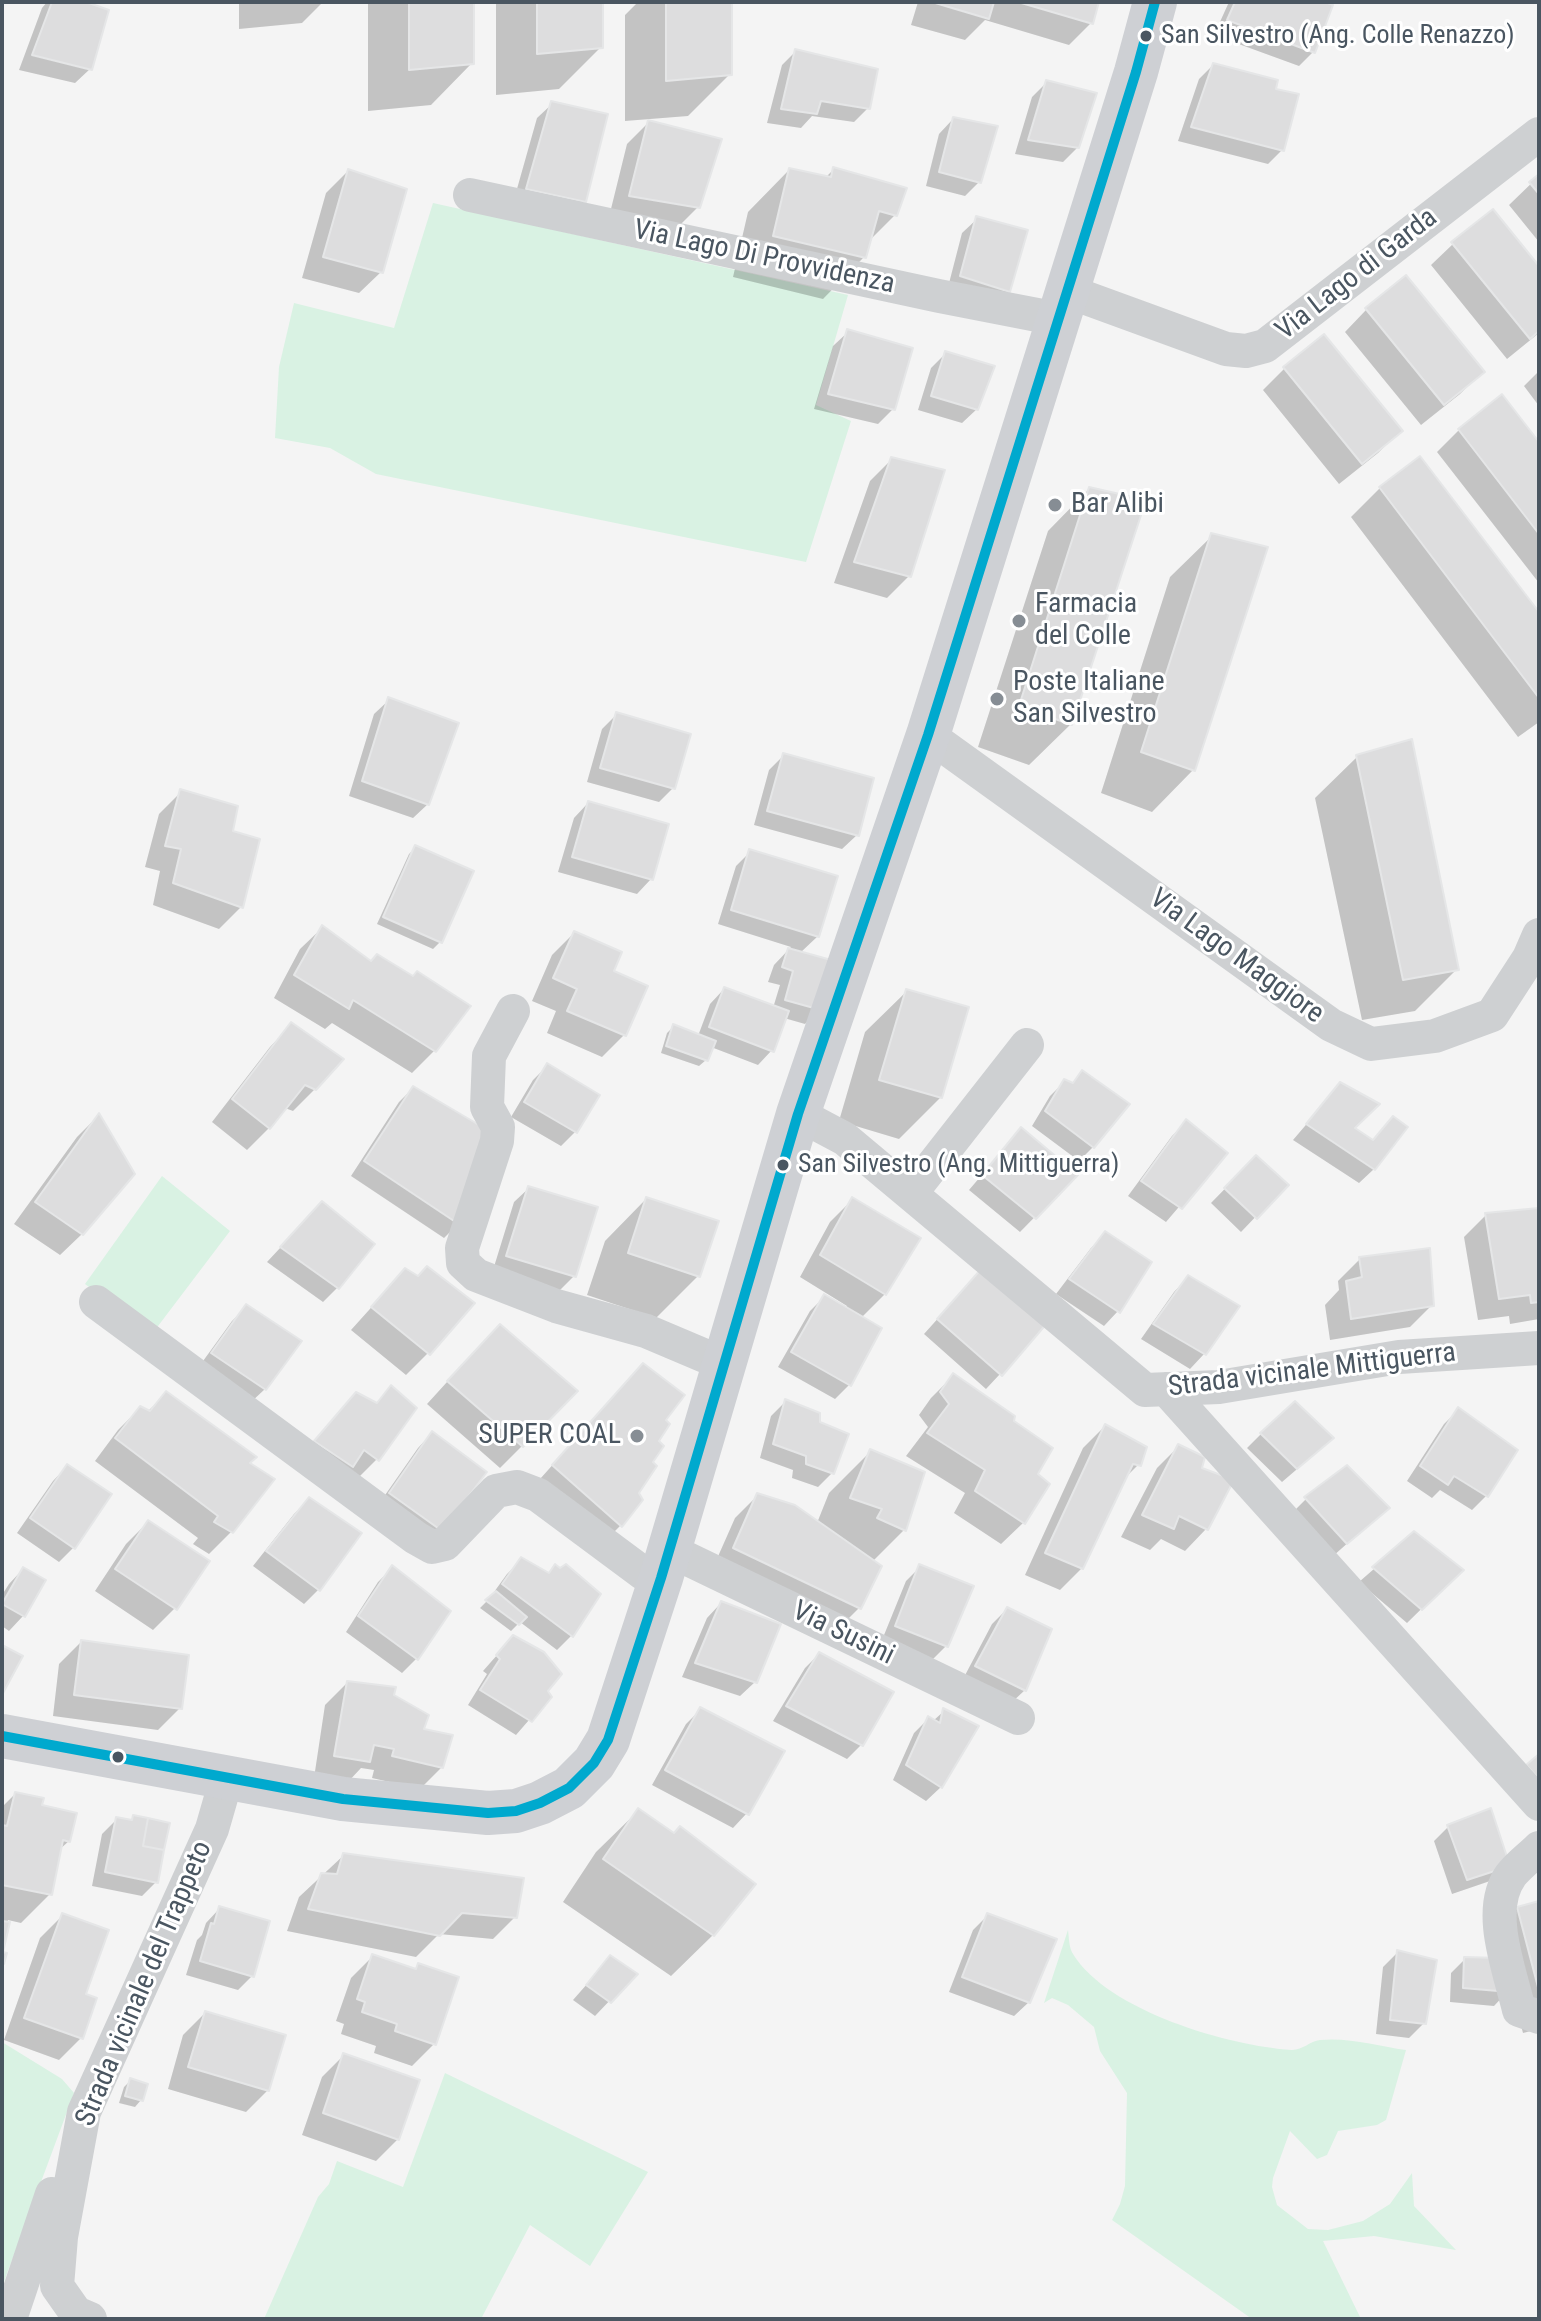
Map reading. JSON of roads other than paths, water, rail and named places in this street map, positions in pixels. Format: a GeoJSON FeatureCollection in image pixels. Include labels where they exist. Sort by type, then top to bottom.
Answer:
{"type":"FeatureCollection","features":[{"type":"Feature","properties":{"kind":"street"},"geometry":{"type":"LineString","coordinates":[[2,1736],[343,1799],[488,1813],[516,1811],[540,1803],[569,1788],[594,1763],[608,1740],[665,1564],[798,1114],[928,735],[1155,2]]}},
{"type":"Feature","properties":{"kind":"street","name":"Via Lago di Garda"},"geometry":{"type":"LineString","coordinates":[[1062,305],[1226,349],[1246,351],[1265,346],[1539,134]]}},
{"type":"Feature","properties":{"kind":"street","name":"Via Lago Di Provvidenza"},"geometry":{"type":"LineString","coordinates":[[470,195],[939,296],[1062,305]]}},
{"type":"Feature","properties":{"kind":"street","name":"Via Lago Maggiore"},"geometry":{"type":"LineString","coordinates":[[928,735],[1331,1025],[1371,1044],[1435,1036],[1492,1015],[1529,958],[1539,935]]}},
{"type":"Feature","properties":{"kind":"street"},"geometry":{"type":"LineString","coordinates":[[513,1011],[489,1056],[487,1107],[498,1127],[497,1141],[462,1248],[463,1263],[476,1275],[556,1306],[646,1331],[724,1364]]}},
{"type":"Feature","properties":{"kind":"street"},"geometry":{"type":"LineString","coordinates":[[911,1193],[1027,1045]]}},
{"type":"Feature","properties":{"kind":"street","name":"Strada vicinale Mittiguerra"},"geometry":{"type":"LineString","coordinates":[[798,1114],[845,1139],[1145,1390],[1219,1387],[1399,1357],[1539,1348]]}},
{"type":"Feature","properties":{"kind":"street","name":"Via Susini"},"geometry":{"type":"LineString","coordinates":[[96,1302],[432,1547],[445,1544],[496,1491],[517,1487],[538,1495],[643,1573],[665,1564],[1018,1718]]}},
{"type":"Feature","properties":{"kind":"street"},"geometry":{"type":"LineString","coordinates":[[1166,1389],[1539,1804]]}},
{"type":"Feature","properties":{"kind":"street","name":"Strada vicinale del Trappeto"},"geometry":{"type":"LineString","coordinates":[[90,2319],[76,2313],[57,2286],[61,2237],[84,2112],[212,1829],[227,1777]]}},
{"type":"Feature","properties":{"kind":"street"},"geometry":{"type":"LineString","coordinates":[[1539,1848],[1511,1875],[1501,1895],[1499,1930],[1519,2010],[1539,2017]]}},
{"type":"Feature","properties":{"kind":"street"},"geometry":{"type":"LineString","coordinates":[[10,2319],[41,2225],[84,2112]]}},
{"type":"Feature","properties":{"kind":"place","name":"San Silvestro (Ang. Colle Renazzo)"},"geometry":{"type":"Point","coordinates":[1146,36]}},
{"type":"Feature","properties":{"kind":"place","name":"Bar Alibi"},"geometry":{"type":"Point","coordinates":[1055,505]}},
{"type":"Feature","properties":{"kind":"place","name":"Farmacia del Colle"},"geometry":{"type":"Point","coordinates":[1019,621]}},
{"type":"Feature","properties":{"kind":"place","name":"Poste Italiane San Silvestro"},"geometry":{"type":"Point","coordinates":[997,699]}},
{"type":"Feature","properties":{"kind":"place","name":"San Silvestro (Ang. Mittiguerra)"},"geometry":{"type":"Point","coordinates":[783,1165]}},
{"type":"Feature","properties":{"kind":"place","name":"SUPER COAL"},"geometry":{"type":"Point","coordinates":[637,1436]}}]}
